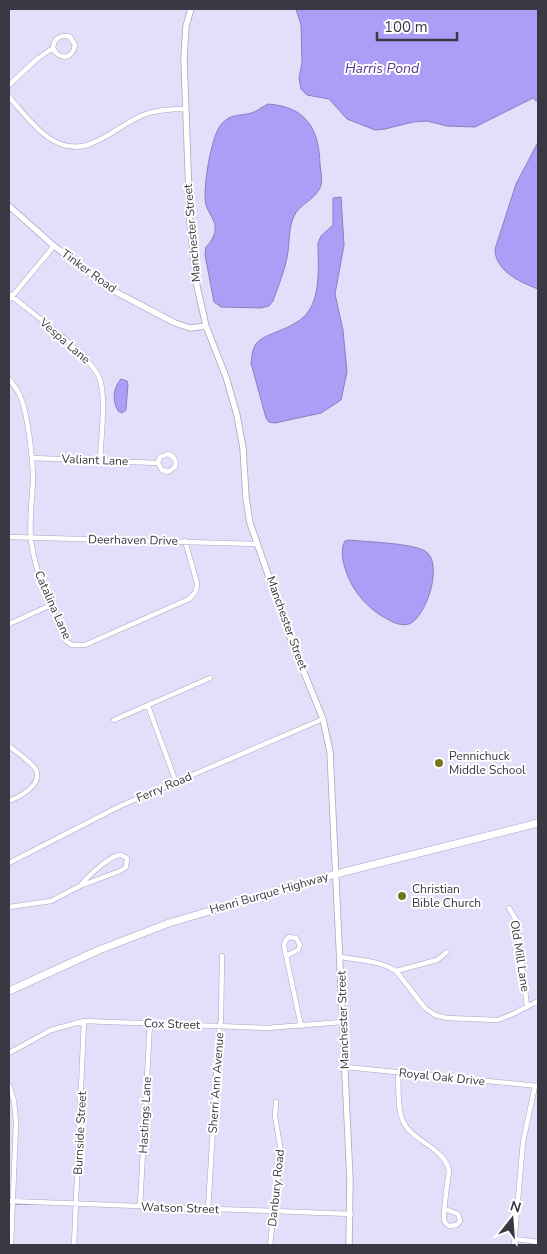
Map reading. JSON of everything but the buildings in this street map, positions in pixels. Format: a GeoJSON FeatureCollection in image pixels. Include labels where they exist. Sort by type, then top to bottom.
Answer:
{"type":"FeatureCollection","features":[{"type":"Feature","properties":{"kind":"main road","name":"Henri Burque Highway"},"geometry":{"type":"LineString","coordinates":[[9,991],[81,957],[152,929],[221,906],[336,874],[538,823]]}},
{"type":"Feature","properties":{"kind":"street","name":"Manchester Street"},"geometry":{"type":"LineString","coordinates":[[191,9],[186,26],[184,45],[185,109],[196,286],[206,326],[226,377],[237,415],[243,448],[247,508],[292,643],[323,719],[328,737],[332,768],[351,1214],[349,1245]]}},
{"type":"Feature","properties":{"kind":"street"},"geometry":{"type":"LineString","coordinates":[[9,85],[36,59],[54,48],[57,38],[63,36],[70,37],[75,45],[71,55],[64,57],[57,54],[54,48]]}},
{"type":"Feature","properties":{"kind":"street"},"geometry":{"type":"LineString","coordinates":[[9,97],[44,134],[60,144],[72,146],[85,146],[95,143],[129,122],[149,113],[185,109]]}},
{"type":"Feature","properties":{"kind":"street","name":"Tinker Road"},"geometry":{"type":"LineString","coordinates":[[9,206],[54,246],[103,284],[175,323],[190,328],[206,326]]}},
{"type":"Feature","properties":{"kind":"street"},"geometry":{"type":"LineString","coordinates":[[10,297],[54,246]]}},
{"type":"Feature","properties":{"kind":"street","name":"Vespa Lane"},"geometry":{"type":"LineString","coordinates":[[10,297],[87,358],[98,373],[102,392],[100,460]]}},
{"type":"Feature","properties":{"kind":"street","name":"Catalina Lane"},"geometry":{"type":"LineString","coordinates":[[9,379],[21,397],[25,409],[33,477],[31,538],[37,572],[66,641],[72,645],[79,646],[91,642],[189,599],[194,595],[197,583],[185,541]]}},
{"type":"Feature","properties":{"kind":"street","name":"Valiant Lane"},"geometry":{"type":"LineString","coordinates":[[168,454],[175,459],[176,464],[171,471],[165,471],[160,468],[158,463],[160,457],[168,454]]}},
{"type":"Feature","properties":{"kind":"street","name":"Valiant Lane"},"geometry":{"type":"LineString","coordinates":[[32,458],[158,463]]}},
{"type":"Feature","properties":{"kind":"street","name":"Deerhaven Drive"},"geometry":{"type":"LineString","coordinates":[[9,537],[258,544]]}},
{"type":"Feature","properties":{"kind":"street"},"geometry":{"type":"LineString","coordinates":[[9,624],[51,605]]}},
{"type":"Feature","properties":{"kind":"street"},"geometry":{"type":"LineString","coordinates":[[114,720],[210,678]]}},
{"type":"Feature","properties":{"kind":"street"},"geometry":{"type":"LineString","coordinates":[[148,706],[176,782]]}},
{"type":"Feature","properties":{"kind":"street","name":"Ferry Road"},"geometry":{"type":"LineString","coordinates":[[9,863],[120,806],[323,719]]}},
{"type":"Feature","properties":{"kind":"street"},"geometry":{"type":"LineString","coordinates":[[9,746],[35,768],[37,774],[34,783],[29,789],[9,801]]}},
{"type":"Feature","properties":{"kind":"street"},"geometry":{"type":"LineString","coordinates":[[9,907],[52,901],[80,886],[120,871],[126,867],[127,858],[121,854],[114,856],[80,886]]}},
{"type":"Feature","properties":{"kind":"street","name":"Old Mill Lane"},"geometry":{"type":"LineString","coordinates":[[509,908],[516,920],[527,1006]]}},
{"type":"Feature","properties":{"kind":"street"},"geometry":{"type":"LineString","coordinates":[[286,956],[298,950],[300,945],[296,938],[291,937],[284,941],[284,946],[286,956],[301,1026]]}},
{"type":"Feature","properties":{"kind":"street"},"geometry":{"type":"LineString","coordinates":[[396,971],[437,960],[447,952]]}},
{"type":"Feature","properties":{"kind":"street","name":"Sherri Ann Avenue"},"geometry":{"type":"LineString","coordinates":[[208,1209],[221,1020],[222,956]]}},
{"type":"Feature","properties":{"kind":"street"},"geometry":{"type":"LineString","coordinates":[[341,957],[380,964],[396,971],[425,1008],[441,1017],[498,1020],[510,1016],[538,1001]]}},
{"type":"Feature","properties":{"kind":"street","name":"Cox Street"},"geometry":{"type":"LineString","coordinates":[[9,1053],[51,1030],[84,1021],[267,1028],[342,1022]]}},
{"type":"Feature","properties":{"kind":"street","name":"Burnside Street"},"geometry":{"type":"LineString","coordinates":[[74,1245],[84,1021]]}},
{"type":"Feature","properties":{"kind":"street","name":"Hastings Lane"},"geometry":{"type":"LineString","coordinates":[[140,1206],[150,1023]]}},
{"type":"Feature","properties":{"kind":"street","name":"Royal Oak Drive"},"geometry":{"type":"LineString","coordinates":[[345,1067],[537,1086]]}},
{"type":"Feature","properties":{"kind":"street"},"geometry":{"type":"LineString","coordinates":[[398,1072],[401,1113],[405,1124],[448,1164],[445,1209]]}},
{"type":"Feature","properties":{"kind":"street"},"geometry":{"type":"LineString","coordinates":[[9,1085],[14,1100],[16,1123],[11,1201],[11,1245]]}},
{"type":"Feature","properties":{"kind":"street"},"geometry":{"type":"LineString","coordinates":[[514,1245],[524,1142],[537,1086]]}},
{"type":"Feature","properties":{"kind":"street","name":"Danbury Road"},"geometry":{"type":"LineString","coordinates":[[270,1245],[281,1152],[275,1116],[276,1102]]}},
{"type":"Feature","properties":{"kind":"street","name":"Watson Street"},"geometry":{"type":"LineString","coordinates":[[11,1201],[351,1214]]}},
{"type":"Feature","properties":{"kind":"street"},"geometry":{"type":"LineString","coordinates":[[515,1239],[538,1242]]}},
{"type":"Feature","properties":{"kind":"water","name":"Harris Pond"},"geometry":{"type":"Polygon","coordinates":[[[296,9],[538,9],[538,100],[536,101],[533,98],[475,127],[447,126],[427,121],[375,130],[347,119],[329,99],[307,95],[301,89],[299,78],[302,63],[301,25],[296,9]]]}},
{"type":"Feature","properties":{"kind":"water"},"geometry":{"type":"Polygon","coordinates":[[[268,104],[292,110],[308,122],[317,141],[322,177],[321,185],[317,192],[294,216],[286,263],[273,301],[269,306],[261,308],[221,307],[214,302],[205,255],[206,247],[215,232],[215,224],[207,208],[205,198],[206,177],[213,141],[220,126],[228,119],[254,112],[268,104]]]}},
{"type":"Feature","properties":{"kind":"water"},"geometry":{"type":"Polygon","coordinates":[[[538,142],[538,289],[510,275],[499,264],[495,249],[516,184],[538,142]]]}},
{"type":"Feature","properties":{"kind":"water"},"geometry":{"type":"Polygon","coordinates":[[[341,197],[344,245],[335,294],[343,330],[347,372],[341,400],[321,413],[275,423],[269,422],[266,418],[251,363],[252,353],[260,340],[295,323],[308,312],[312,305],[317,288],[318,243],[321,236],[333,225],[333,198],[341,197]]]}},
{"type":"Feature","properties":{"kind":"water"},"geometry":{"type":"Polygon","coordinates":[[[121,379],[127,381],[128,384],[126,410],[122,413],[118,411],[114,398],[116,386],[121,379]]]}},
{"type":"Feature","properties":{"kind":"water"},"geometry":{"type":"Polygon","coordinates":[[[345,541],[410,546],[425,551],[431,557],[433,577],[431,589],[422,611],[416,619],[406,625],[395,623],[372,609],[359,596],[347,575],[342,552],[345,541]]]}},
{"type":"Feature","properties":{"kind":"place","name":"Pennichuck Middle School"},"geometry":{"type":"Point","coordinates":[439,763]}},
{"type":"Feature","properties":{"kind":"place","name":"Christian Bible Church"},"geometry":{"type":"Point","coordinates":[402,896]}}]}
